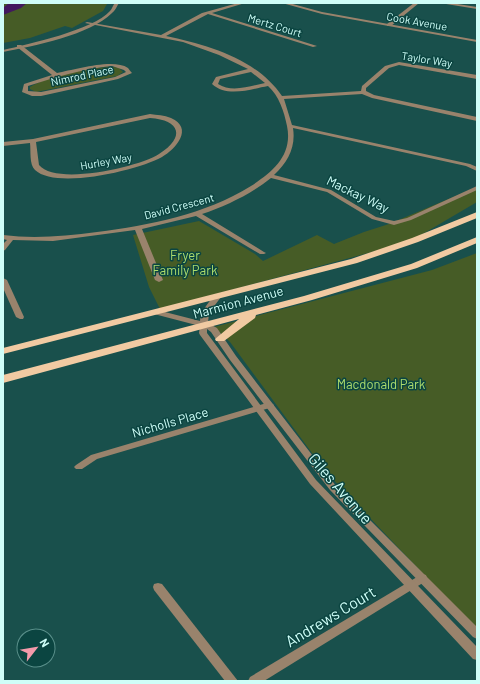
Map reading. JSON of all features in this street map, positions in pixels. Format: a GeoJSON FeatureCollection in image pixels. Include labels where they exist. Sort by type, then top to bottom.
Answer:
{"type":"FeatureCollection","features":[{"type":"Feature","properties":{"kind":"highway","name":"Marmion Avenue"},"geometry":{"type":"LineString","coordinates":[[3,351],[217,297],[376,254],[477,215]]}},
{"type":"Feature","properties":{"kind":"highway","name":"Marmion Avenue"},"geometry":{"type":"LineString","coordinates":[[3,379],[308,298],[414,266],[477,240]]}},
{"type":"Feature","properties":{"kind":"highway"},"geometry":{"type":"LineString","coordinates":[[220,339],[260,311]]}},
{"type":"Feature","properties":{"kind":"street"},"geometry":{"type":"LineString","coordinates":[[89,24],[105,13],[112,3]]}},
{"type":"Feature","properties":{"kind":"street"},"geometry":{"type":"LineString","coordinates":[[3,50],[62,36],[111,13],[117,3]]}},
{"type":"Feature","properties":{"kind":"street"},"geometry":{"type":"LineString","coordinates":[[162,36],[208,13],[243,3]]}},
{"type":"Feature","properties":{"kind":"street","name":"Cook Avenue"},"geometry":{"type":"LineString","coordinates":[[284,3],[322,13],[390,24]]}},
{"type":"Feature","properties":{"kind":"street","name":"Cook Avenue"},"geometry":{"type":"LineString","coordinates":[[292,3],[328,12],[477,40]]}},
{"type":"Feature","properties":{"kind":"street"},"geometry":{"type":"LineString","coordinates":[[390,24],[417,3]]}},
{"type":"Feature","properties":{"kind":"street"},"geometry":{"type":"LineString","coordinates":[[442,3],[477,8]]}},
{"type":"Feature","properties":{"kind":"street","name":"Mertz Court"},"geometry":{"type":"LineString","coordinates":[[208,13],[315,46]]}},
{"type":"Feature","properties":{"kind":"street","name":"David Crescent"},"geometry":{"type":"LineString","coordinates":[[3,237],[11,239],[62,238],[138,228],[197,214],[232,200],[271,176],[288,153],[290,126],[280,98],[268,84],[239,62],[185,41],[89,24]]}},
{"type":"Feature","properties":{"kind":"street","name":"Nimrod Place"},"geometry":{"type":"LineString","coordinates":[[20,47],[56,75],[104,66],[118,66],[129,71],[126,75],[116,78],[48,93],[32,94],[25,92],[25,87],[30,83],[56,75]]}},
{"type":"Feature","properties":{"kind":"street","name":"Taylor Way"},"geometry":{"type":"LineString","coordinates":[[363,92],[366,85],[387,67],[394,64],[411,64],[477,77]]}},
{"type":"Feature","properties":{"kind":"street"},"geometry":{"type":"LineString","coordinates":[[251,70],[218,78],[215,81],[215,84],[222,88],[234,89],[268,84]]}},
{"type":"Feature","properties":{"kind":"street"},"geometry":{"type":"LineString","coordinates":[[280,98],[363,92],[372,96],[477,119]]}},
{"type":"Feature","properties":{"kind":"street","name":"Hurley Way"},"geometry":{"type":"LineString","coordinates":[[3,144],[33,141],[150,116],[158,116],[172,120],[180,129],[180,134],[176,144],[161,156],[151,161],[125,169],[72,176],[53,176],[40,171],[36,167],[33,141]]}},
{"type":"Feature","properties":{"kind":"street"},"geometry":{"type":"LineString","coordinates":[[290,126],[468,165],[477,169]]}},
{"type":"Feature","properties":{"kind":"street","name":"Mackay Way"},"geometry":{"type":"LineString","coordinates":[[271,176],[329,191],[374,218],[394,223],[409,219],[477,188]]}},
{"type":"Feature","properties":{"kind":"street"},"geometry":{"type":"LineString","coordinates":[[197,214],[262,254]]}},
{"type":"Feature","properties":{"kind":"street"},"geometry":{"type":"LineString","coordinates":[[138,228],[159,280]]}},
{"type":"Feature","properties":{"kind":"street"},"geometry":{"type":"LineString","coordinates":[[3,249],[11,239]]}},
{"type":"Feature","properties":{"kind":"street"},"geometry":{"type":"LineString","coordinates":[[3,280],[20,317]]}},
{"type":"Feature","properties":{"kind":"street"},"geometry":{"type":"LineString","coordinates":[[205,326],[205,313],[217,297]]}},
{"type":"Feature","properties":{"kind":"street","name":"Giles Avenue"},"geometry":{"type":"LineString","coordinates":[[157,312],[178,317],[214,330],[233,358],[333,488],[477,634]]}},
{"type":"Feature","properties":{"kind":"street","name":"Giles Avenue"},"geometry":{"type":"LineString","coordinates":[[205,326],[203,333],[313,482],[477,655]]}},
{"type":"Feature","properties":{"kind":"street","name":"Nicholls Place"},"geometry":{"type":"LineString","coordinates":[[79,467],[94,457],[270,405]]}},
{"type":"Feature","properties":{"kind":"street","name":"Andrews Court"},"geometry":{"type":"LineString","coordinates":[[254,681],[422,578]]}},
{"type":"Feature","properties":{"kind":"street"},"geometry":{"type":"LineString","coordinates":[[158,587],[232,681]]}},
{"type":"Feature","properties":{"kind":"green space"},"geometry":{"type":"Polygon","coordinates":[[[3,3],[107,4],[103,11],[72,28],[65,26],[30,38],[3,43],[3,3]]]}},
{"type":"Feature","properties":{"kind":"green space"},"geometry":{"type":"Polygon","coordinates":[[[95,68],[119,68],[123,72],[117,76],[36,92],[30,89],[30,87],[38,83],[59,75],[95,68]]]}},
{"type":"Feature","properties":{"kind":"green space","name":"Fryer Family Park"},"geometry":{"type":"Polygon","coordinates":[[[477,187],[477,202],[409,242],[160,309],[149,287],[133,235],[199,221],[255,254],[263,261],[317,235],[334,244],[389,224],[477,187]]]}},
{"type":"Feature","properties":{"kind":"green space","name":"Macdonald Park"},"geometry":{"type":"Polygon","coordinates":[[[477,253],[477,630],[326,472],[230,342],[214,327],[432,270],[477,253]]]}},
{"type":"Feature","properties":{"kind":"shaded area"},"geometry":{"type":"Polygon","coordinates":[[[9,3],[27,3],[21,8],[3,15],[3,8],[9,3]]]}}]}
